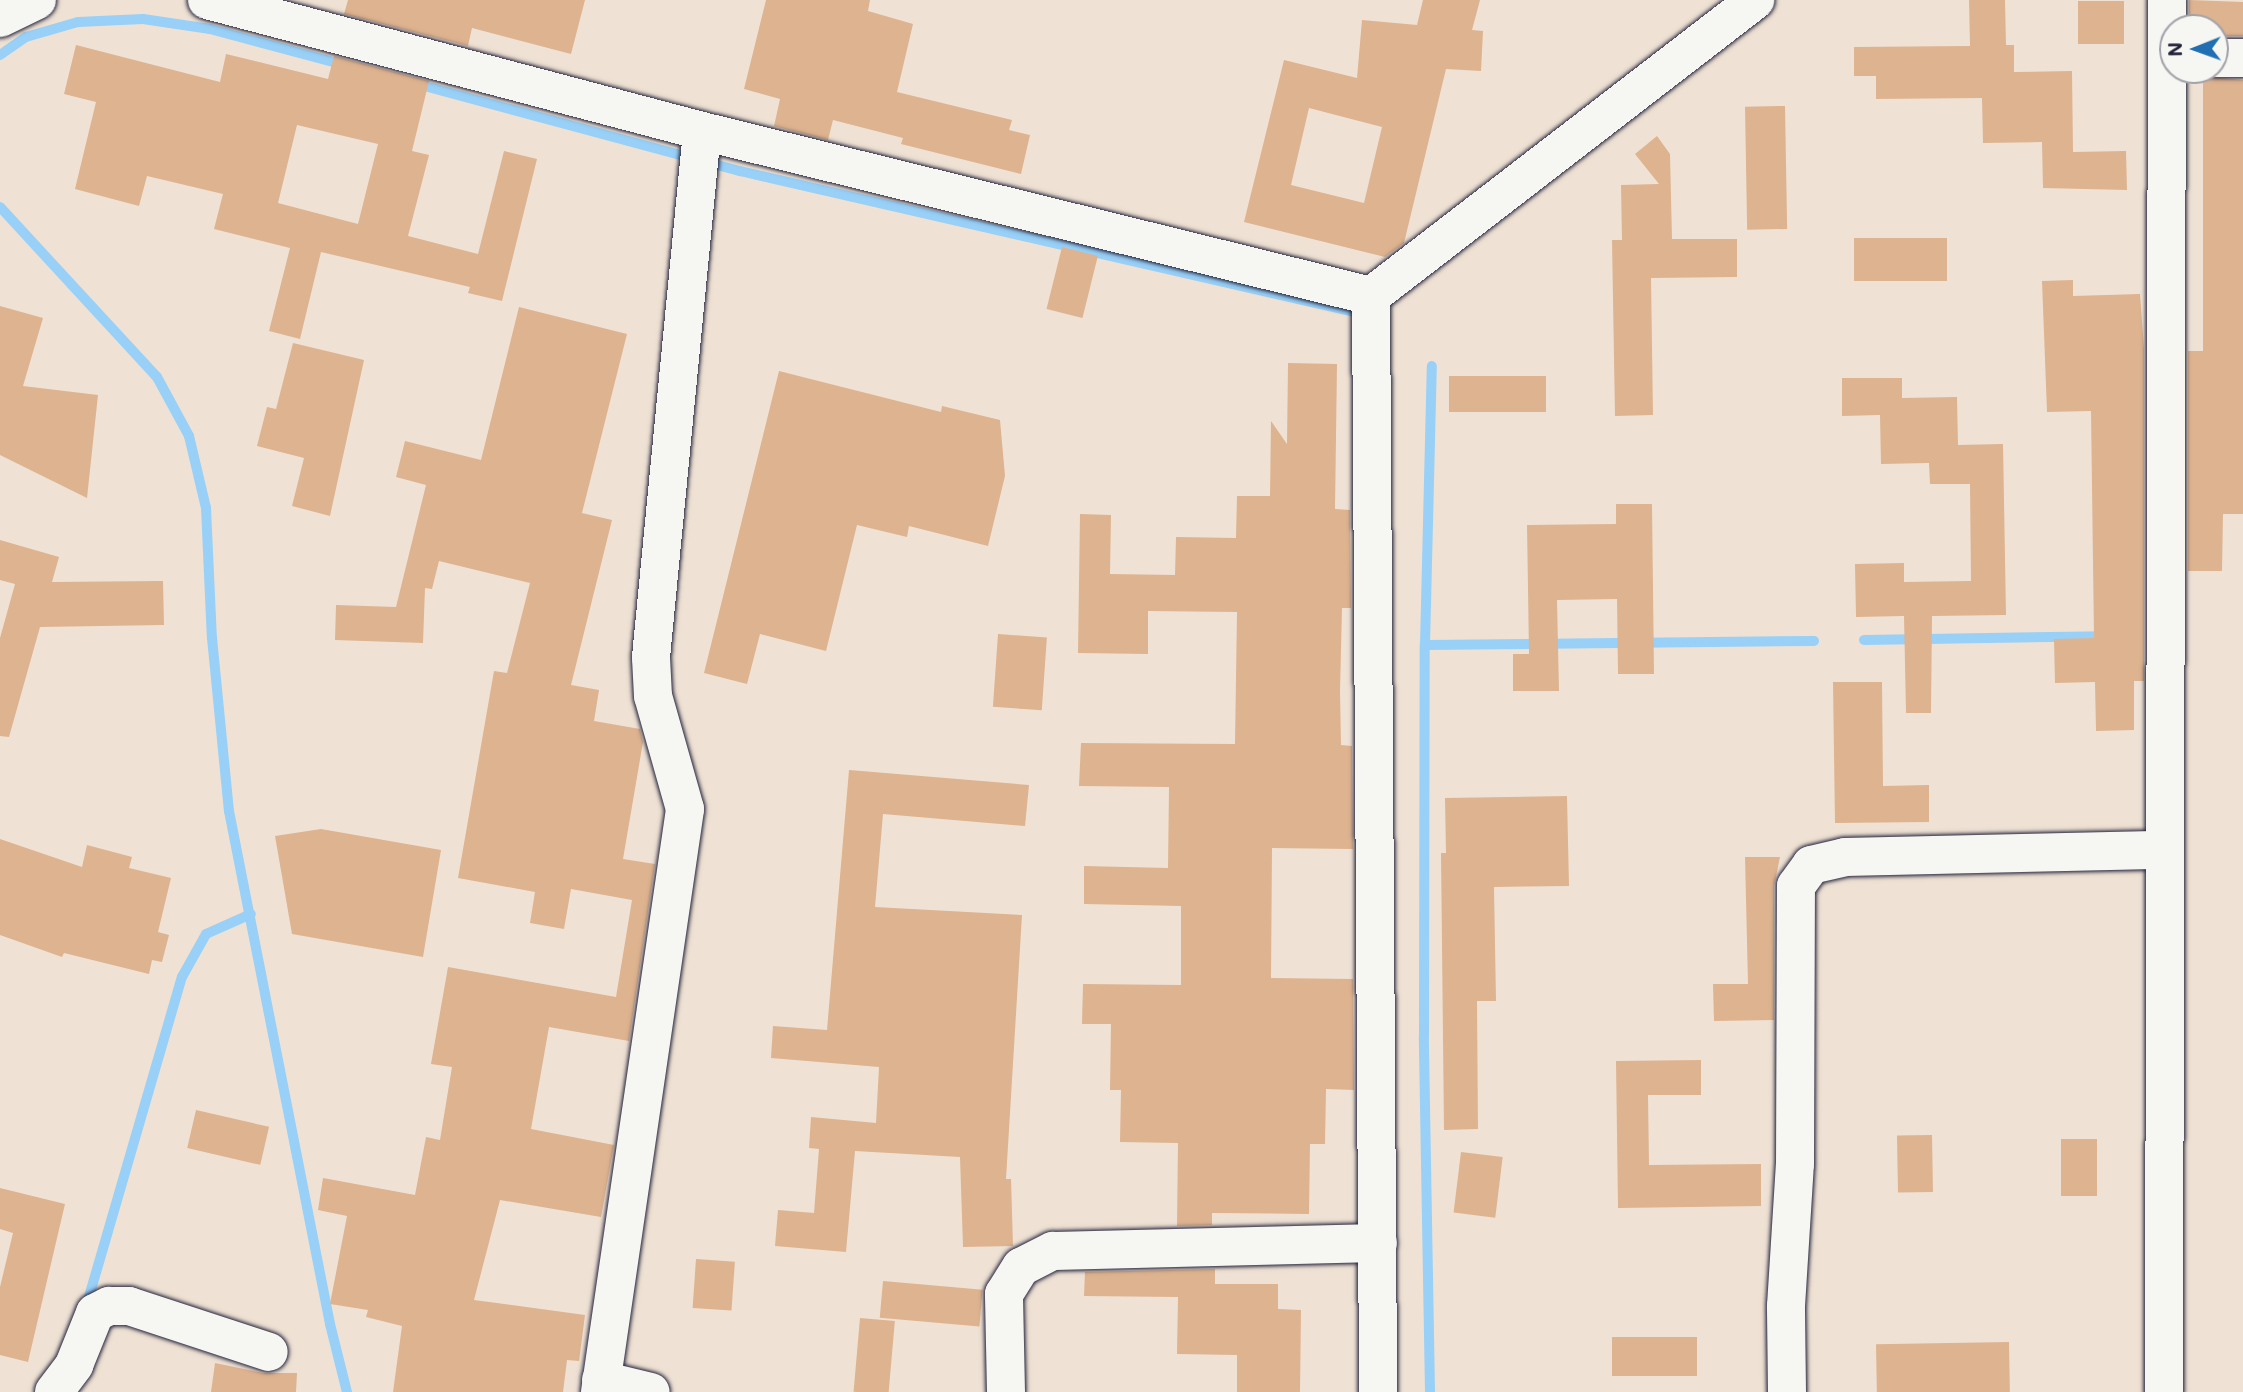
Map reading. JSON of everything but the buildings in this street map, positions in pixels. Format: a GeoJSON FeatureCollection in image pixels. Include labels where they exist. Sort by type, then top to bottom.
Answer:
{"type":"FeatureCollection","features":[{"type":"Feature","properties":{"kind":"street"},"geometry":{"type":"LineString","coordinates":[[0,18],[37,0]]}},
{"type":"Feature","properties":{"kind":"street"},"geometry":{"type":"LineString","coordinates":[[207,0],[702,131],[1371,296]]}},
{"type":"Feature","properties":{"kind":"street"},"geometry":{"type":"LineString","coordinates":[[1371,296],[1755,0]]}},
{"type":"Feature","properties":{"kind":"street"},"geometry":{"type":"LineString","coordinates":[[2164,1392],[2171,84]]}},
{"type":"Feature","properties":{"kind":"street"},"geometry":{"type":"LineString","coordinates":[[651,1392],[600,1386],[685,809],[653,696],[651,657],[702,131]]}},
{"type":"Feature","properties":{"kind":"street"},"geometry":{"type":"LineString","coordinates":[[1371,296],[1378,1392]]}},
{"type":"Feature","properties":{"kind":"street"},"geometry":{"type":"LineString","coordinates":[[1787,1392],[1786,1306],[1795,1164],[1796,886],[1811,865],[1845,858],[2165,850]]}},
{"type":"Feature","properties":{"kind":"street"},"geometry":{"type":"LineString","coordinates":[[1006,1392],[1004,1294],[1021,1267],[1054,1251],[1378,1243]]}},
{"type":"Feature","properties":{"kind":"street"},"geometry":{"type":"LineString","coordinates":[[54,1392],[74,1365],[95,1313],[109,1307],[129,1306],[269,1352]]}},
{"type":"Feature","properties":{"kind":"waterway"},"geometry":{"type":"LineString","coordinates":[[0,55],[26,37],[78,22],[143,19],[210,29],[344,65]]}},
{"type":"Feature","properties":{"kind":"waterway"},"geometry":{"type":"LineString","coordinates":[[417,84],[740,171],[1363,314]]}},
{"type":"Feature","properties":{"kind":"waterway"},"geometry":{"type":"LineString","coordinates":[[0,207],[157,377],[189,436],[206,508],[212,638],[229,811],[330,1324],[347,1392]]}},
{"type":"Feature","properties":{"kind":"waterway"},"geometry":{"type":"LineString","coordinates":[[1430,1392],[1424,1036],[1425,645],[1432,366]]}},
{"type":"Feature","properties":{"kind":"waterway"},"geometry":{"type":"LineString","coordinates":[[1864,640],[2106,636]]}},
{"type":"Feature","properties":{"kind":"waterway"},"geometry":{"type":"LineString","coordinates":[[1425,645],[1814,641]]}},
{"type":"Feature","properties":{"kind":"waterway"},"geometry":{"type":"LineString","coordinates":[[86,1307],[182,977],[206,934],[251,914]]}}]}
